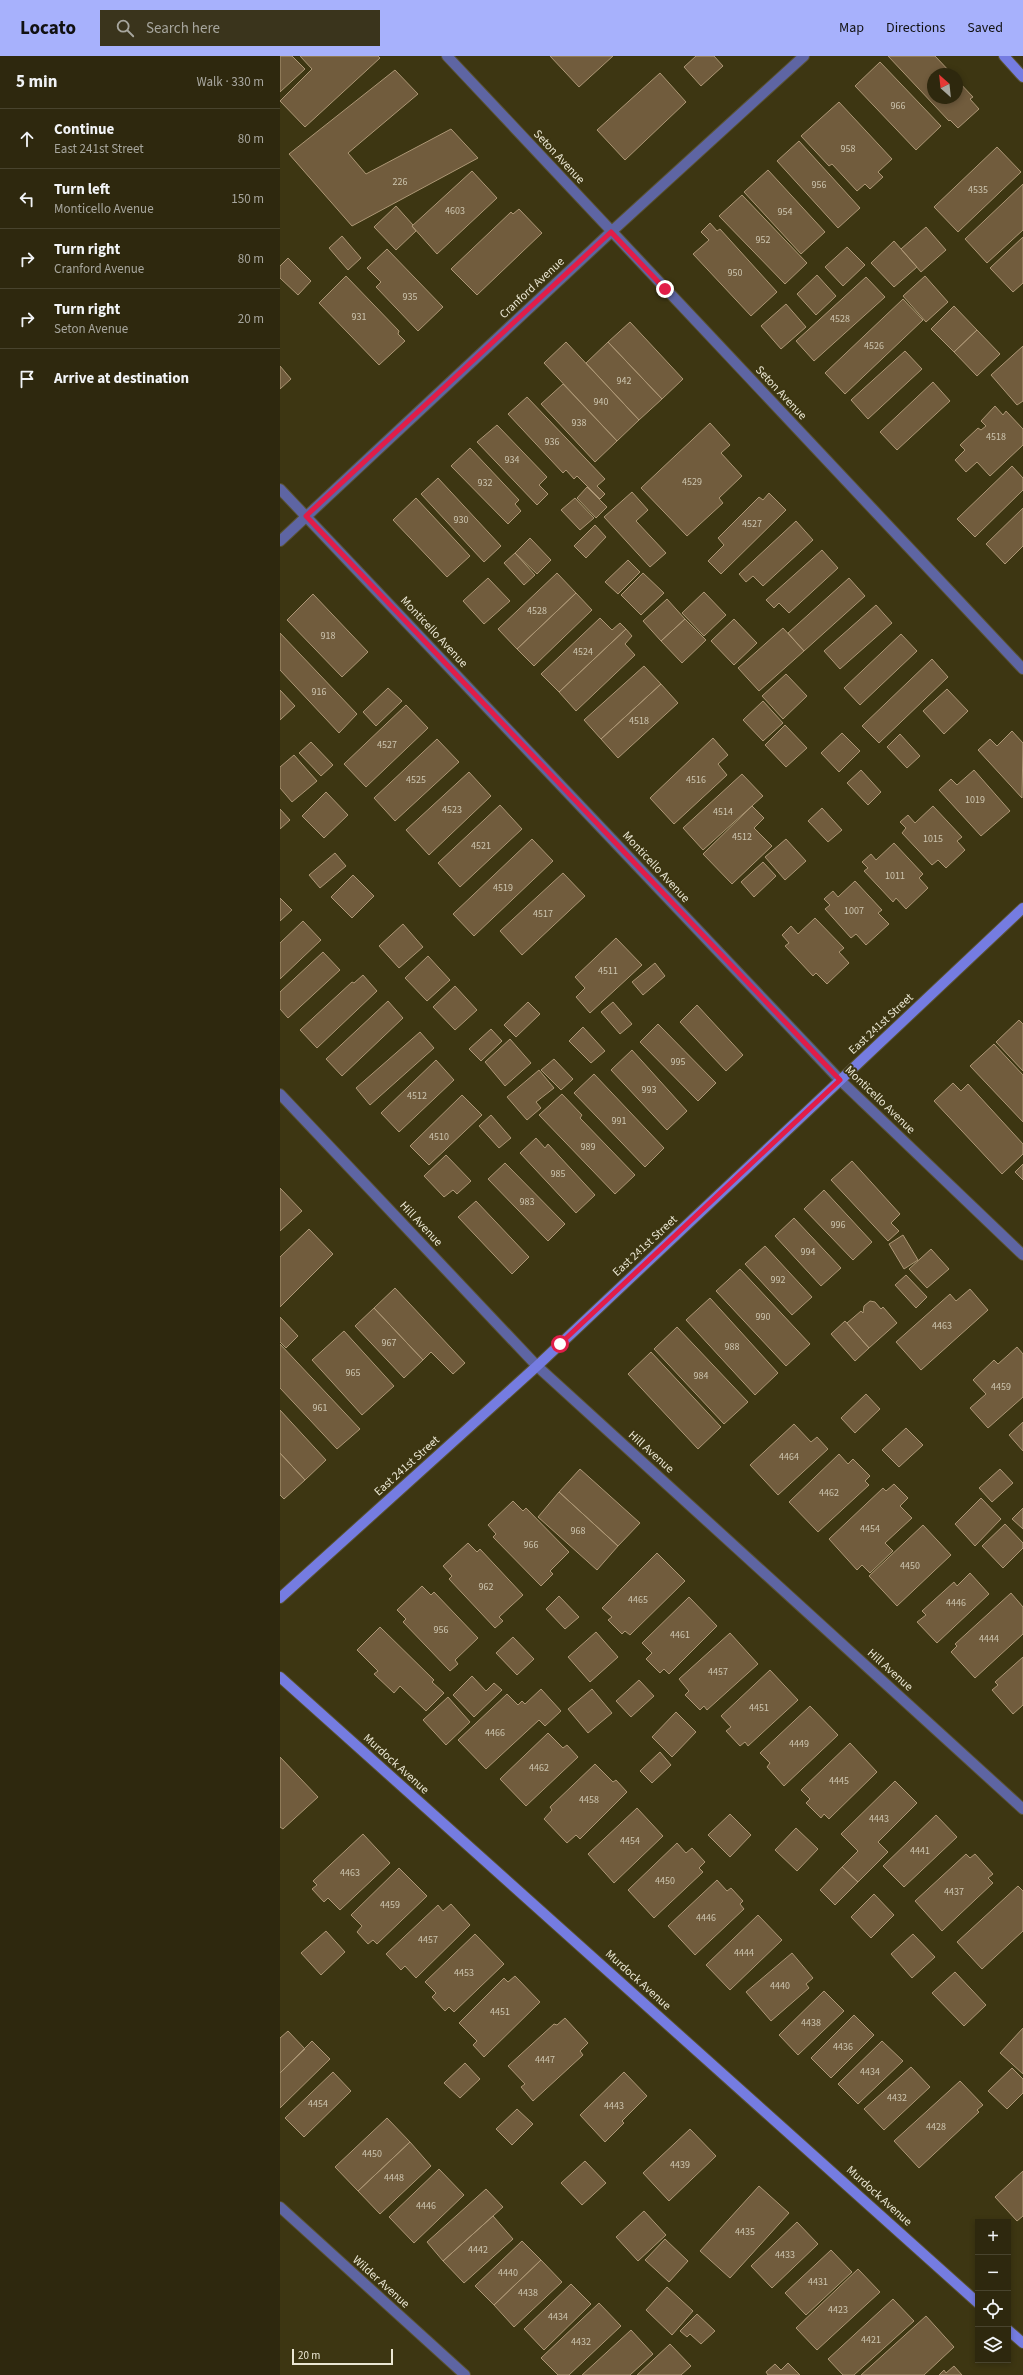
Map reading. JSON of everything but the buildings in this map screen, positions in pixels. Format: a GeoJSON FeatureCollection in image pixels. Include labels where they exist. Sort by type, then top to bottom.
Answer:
{"type":"FeatureCollection","features":[{"type":"Feature","properties":{"kind":"street","name":"Seton Avenue"},"geometry":{"type":"LineString","coordinates":[[447,56],[1023,669]]}},
{"type":"Feature","properties":{"kind":"street","name":"Cranford Avenue"},"geometry":{"type":"LineString","coordinates":[[280,541],[611,232],[804,56]]}},
{"type":"Feature","properties":{"kind":"street"},"geometry":{"type":"LineString","coordinates":[[1004,56],[1023,77]]}},
{"type":"Feature","properties":{"kind":"street","name":"Monticello Avenue"},"geometry":{"type":"LineString","coordinates":[[280,489],[840,1080],[1023,1255]]}},
{"type":"Feature","properties":{"kind":"street","name":"East 241st Street"},"geometry":{"type":"LineString","coordinates":[[280,1598],[537,1366],[1023,908]]}},
{"type":"Feature","properties":{"kind":"street","name":"Hill Avenue"},"geometry":{"type":"LineString","coordinates":[[280,1094],[537,1366],[1023,1809]]}},
{"type":"Feature","properties":{"kind":"street","name":"Murdock Avenue"},"geometry":{"type":"LineString","coordinates":[[280,1677],[975,2300]]}},
{"type":"Feature","properties":{"kind":"street","name":"Wilder Avenue"},"geometry":{"type":"LineString","coordinates":[[280,2207],[465,2375]]}},
{"type":"Feature","properties":{"kind":"street"},"geometry":{"type":"LineString","coordinates":[[1011,2333],[1023,2343]]}},
{"type":"Feature","properties":{"kind":"route"},"geometry":{"type":"LineString","coordinates":[[560,1344],[840,1080],[306,516],[611,232],[665,289]]}}]}
